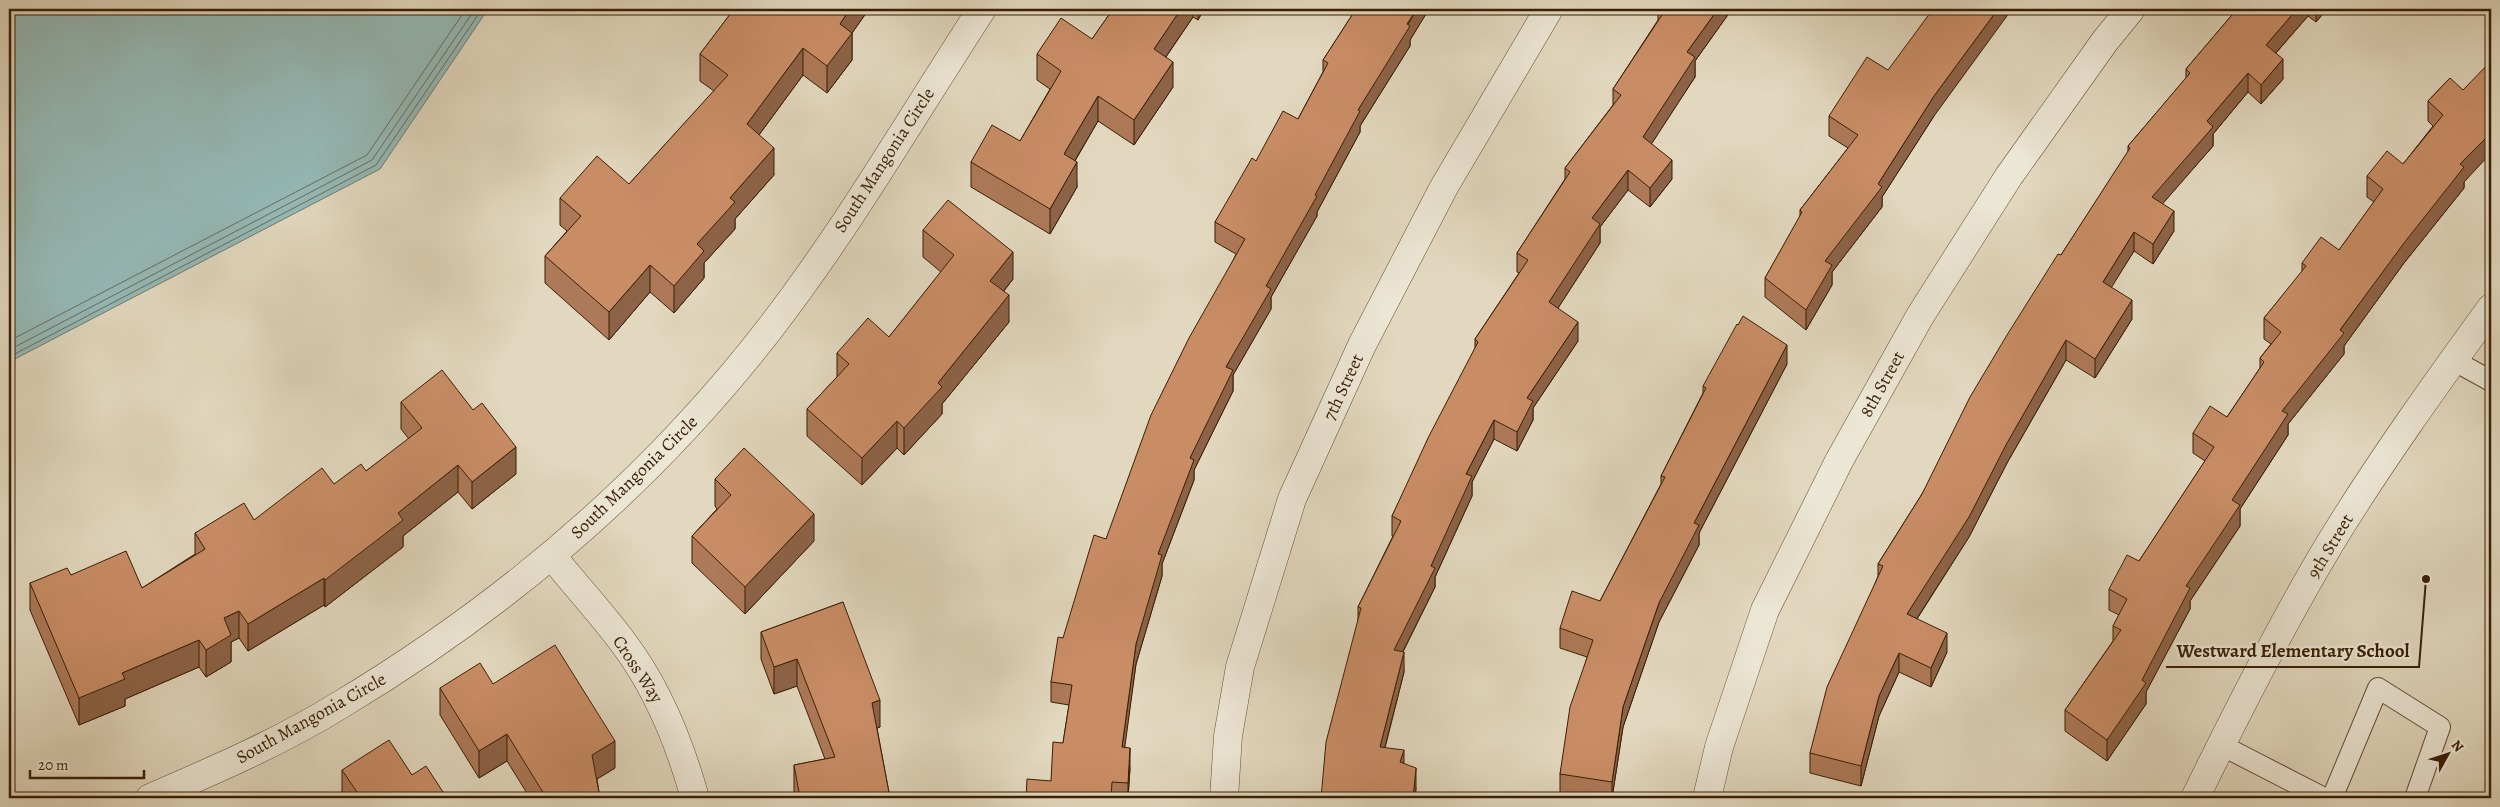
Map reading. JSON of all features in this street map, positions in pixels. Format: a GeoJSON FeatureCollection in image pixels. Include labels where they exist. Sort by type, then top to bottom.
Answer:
{"type":"FeatureCollection","features":[{"type":"Feature","properties":{"kind":"street","name":"South Mangonia Circle"},"geometry":{"type":"LineString","coordinates":[[150,798],[237,761],[338,707],[436,645],[552,556],[636,479],[683,430],[770,328],[821,258],[982,9]]}},
{"type":"Feature","properties":{"kind":"street","name":"7th Street"},"geometry":{"type":"LineString","coordinates":[[1224,798],[1228,736],[1240,667],[1292,499],[1362,345],[1444,187],[1549,9]]}},
{"type":"Feature","properties":{"kind":"street","name":"8th Street"},"geometry":{"type":"LineString","coordinates":[[1707,798],[1719,747],[1765,610],[1839,461],[1920,316],[2009,176],[2105,41],[2131,9]]}},
{"type":"Feature","properties":{"kind":"street","name":"9th Street"},"geometry":{"type":"LineString","coordinates":[[2195,798],[2254,677],[2330,544],[2412,416],[2491,308]]}},
{"type":"Feature","properties":{"kind":"street","name":"Cross Way"},"geometry":{"type":"LineString","coordinates":[[552,556],[626,646],[658,698],[684,756],[695,798]]}},
{"type":"Feature","properties":{"kind":"lane"},"geometry":{"type":"LineString","coordinates":[[2453,360],[2491,381]]}},
{"type":"Feature","properties":{"kind":"lane"},"geometry":{"type":"LineString","coordinates":[[2332,798],[2378,688],[2440,727],[2415,798]]}},
{"type":"Feature","properties":{"kind":"lane"},"geometry":{"type":"LineString","coordinates":[[2221,744],[2324,798]]}},
{"type":"Feature","properties":{"kind":"water"},"geometry":{"type":"Polygon","coordinates":[[[9,9],[488,9],[380,169],[9,362],[9,9]]]}},
{"type":"Feature","properties":{"kind":"building"},"geometry":{"type":"Polygon","coordinates":[[[734,9],[850,9],[840,24],[852,33],[827,66],[803,48],[747,124],[774,148],[730,198],[735,202],[697,244],[704,251],[674,286],[650,265],[609,312],[545,256],[581,216],[560,198],[597,156],[629,184],[728,75],[700,54],[734,9]]]}},
{"type":"Feature","properties":{"kind":"building"},"geometry":{"type":"Polygon","coordinates":[[[1113,9],[1181,9],[1154,49],[1173,62],[1134,120],[1098,96],[1064,154],[1077,162],[1050,209],[971,162],[992,125],[1020,141],[1061,71],[1037,54],[1061,18],[1092,39],[1113,9]]]}},
{"type":"Feature","properties":{"kind":"building"},"geometry":{"type":"Polygon","coordinates":[[[1356,9],[1417,9],[1407,24],[1410,26],[1358,110],[1360,111],[1315,195],[1317,196],[1266,286],[1271,289],[1226,367],[1233,370],[1190,458],[1194,460],[1158,554],[1162,555],[1136,644],[1122,747],[1130,748],[1128,783],[1112,782],[1111,798],[1026,798],[1027,779],[1051,781],[1053,742],[1063,743],[1072,685],[1051,682],[1058,637],[1063,638],[1094,535],[1106,539],[1151,415],[1189,338],[1245,239],[1215,222],[1252,158],[1256,161],[1283,111],[1298,119],[1328,63],[1323,60],[1356,9]]]}},
{"type":"Feature","properties":{"kind":"building"},"geometry":{"type":"Polygon","coordinates":[[[1666,9],[1718,9],[1687,52],[1695,57],[1643,137],[1672,160],[1650,188],[1628,170],[1592,218],[1600,224],[1549,302],[1578,322],[1527,398],[1533,401],[1517,432],[1494,420],[1466,474],[1472,476],[1431,566],[1435,568],[1394,650],[1404,652],[1380,747],[1404,750],[1400,762],[1416,768],[1413,798],[1375,795],[1374,798],[1321,798],[1326,742],[1361,608],[1358,607],[1401,521],[1392,516],[1429,436],[1478,342],[1475,339],[1528,260],[1517,253],[1570,172],[1565,168],[1621,95],[1613,89],[1666,9]]]}},
{"type":"Feature","properties":{"kind":"building"},"geometry":{"type":"Polygon","coordinates":[[[1933,9],[1998,9],[1934,96],[1878,184],[1882,187],[1825,261],[1832,265],[1806,310],[1765,278],[1802,212],[1800,210],[1858,135],[1829,116],[1867,57],[1888,70],[1933,9]]]}},
{"type":"Feature","properties":{"kind":"building"},"geometry":{"type":"Polygon","coordinates":[[[2237,9],[2297,9],[2266,45],[2283,59],[2261,85],[2248,73],[2207,121],[2213,127],[2152,197],[2174,211],[2153,244],[2134,232],[2103,282],[2132,300],[2095,359],[2066,340],[2007,443],[1969,517],[1907,614],[1947,633],[1931,668],[1899,653],[1879,696],[1861,766],[1810,753],[1827,687],[1883,566],[1878,564],[1922,494],[1970,397],[2058,254],[2061,255],[2130,148],[2128,146],[2190,73],[2186,69],[2237,9]]]}},
{"type":"Feature","properties":{"kind":"building"},"geometry":{"type":"Polygon","coordinates":[[[2491,61],[2491,133],[2460,164],[2464,167],[2404,243],[2340,330],[2344,333],[2282,411],[2288,414],[2232,500],[2240,505],[2186,586],[2190,588],[2142,680],[2146,683],[2107,740],[2065,710],[2121,630],[2113,626],[2127,599],[2109,589],[2127,555],[2139,561],[2214,447],[2193,433],[2210,406],[2227,417],[2264,362],[2260,358],[2281,332],[2264,318],[2306,266],[2302,263],[2321,237],[2339,250],[2383,189],[2367,176],[2387,151],[2403,164],[2443,115],[2428,101],[2450,78],[2463,90],[2491,61]]]}},
{"type":"Feature","properties":{"kind":"building"},"geometry":{"type":"Polygon","coordinates":[[[948,200],[1013,252],[990,281],[1009,295],[938,383],[942,387],[904,428],[897,421],[862,458],[807,409],[849,364],[837,353],[868,318],[889,337],[954,255],[923,230],[948,200]]]}},
{"type":"Feature","properties":{"kind":"building"},"geometry":{"type":"Polygon","coordinates":[[[1743,316],[1787,345],[1694,523],[1699,525],[1659,603],[1623,707],[1612,782],[1560,774],[1570,707],[1593,640],[1560,628],[1572,591],[1600,601],[1665,477],[1661,476],[1706,388],[1703,386],[1743,316]]]}},
{"type":"Feature","properties":{"kind":"building"},"geometry":{"type":"Polygon","coordinates":[[[442,370],[473,410],[482,403],[516,447],[472,482],[458,465],[398,513],[403,520],[325,580],[324,578],[248,624],[239,611],[224,618],[231,635],[206,650],[199,640],[122,673],[125,679],[79,698],[30,583],[67,568],[71,575],[126,551],[142,588],[205,549],[195,533],[244,503],[254,520],[322,468],[334,484],[361,464],[366,471],[422,428],[401,402],[442,370]]]}},
{"type":"Feature","properties":{"kind":"building"},"geometry":{"type":"Polygon","coordinates":[[[744,448],[814,514],[745,587],[692,536],[731,495],[715,479],[744,448]]]}},
{"type":"Feature","properties":{"kind":"building"},"geometry":{"type":"Polygon","coordinates":[[[843,602],[880,700],[872,703],[890,798],[800,798],[794,765],[835,757],[797,659],[774,667],[761,632],[843,602]]]}},
{"type":"Feature","properties":{"kind":"building"},"geometry":{"type":"Polygon","coordinates":[[[555,645],[615,741],[592,755],[600,798],[545,798],[507,734],[479,751],[440,688],[480,663],[493,684],[555,645]]]}},
{"type":"Feature","properties":{"kind":"building"},"geometry":{"type":"Polygon","coordinates":[[[389,740],[412,775],[426,766],[447,798],[361,798],[342,770],[389,740]]]}},
{"type":"Feature","properties":{"kind":"place","name":"Westward Elementary School"},"geometry":{"type":"Point","coordinates":[2426,579]}}]}
